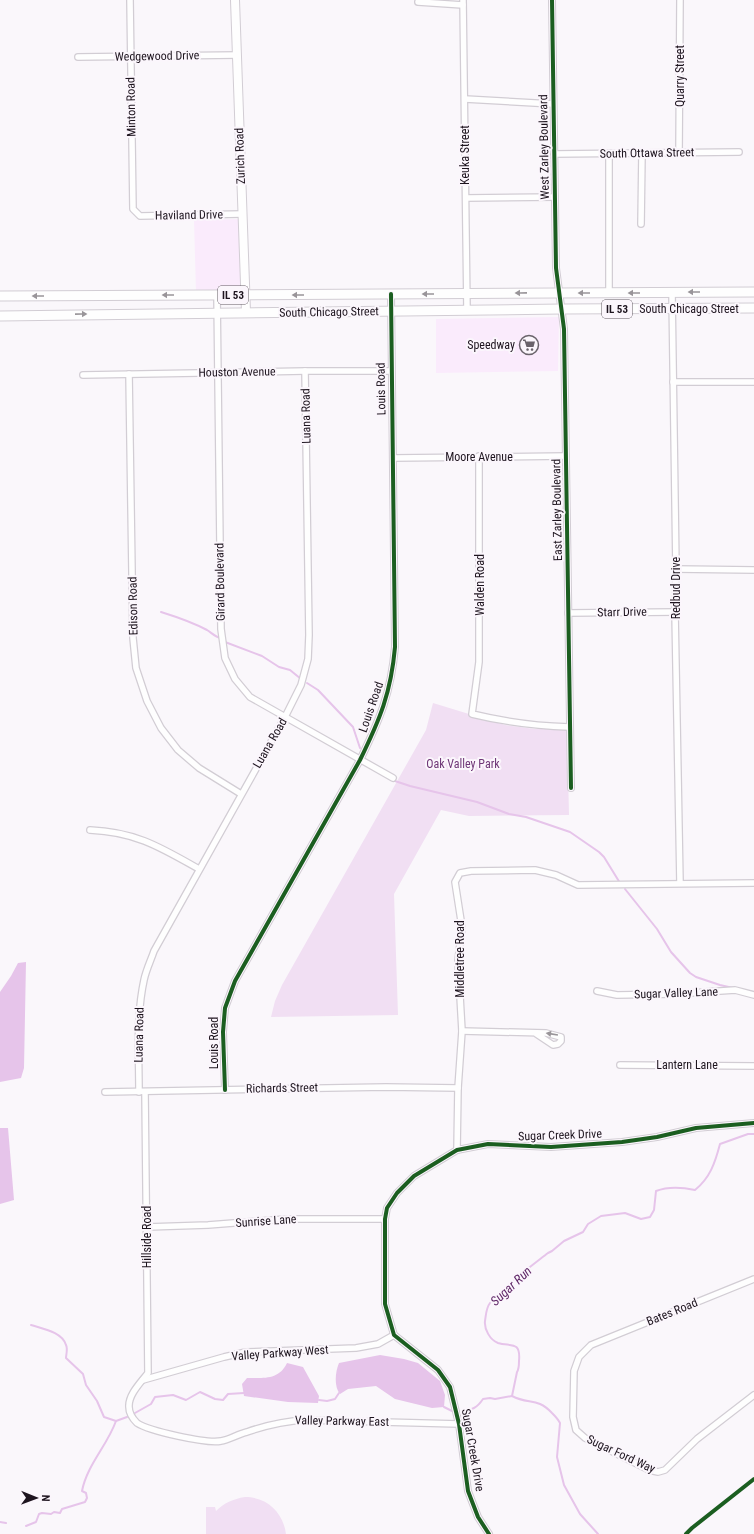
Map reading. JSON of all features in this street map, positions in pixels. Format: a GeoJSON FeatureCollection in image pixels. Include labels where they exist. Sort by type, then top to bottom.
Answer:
{"type":"FeatureCollection","features":[{"type":"Feature","properties":{"kind":"main road","name":"South Chicago Street"},"geometry":{"type":"LineString","coordinates":[[0,296],[754,292]]}},
{"type":"Feature","properties":{"kind":"main road","name":"South Chicago Street"},"geometry":{"type":"LineString","coordinates":[[0,316],[217,312],[754,308]]}},
{"type":"Feature","properties":{"kind":"street","name":"Minton Road"},"geometry":{"type":"LineString","coordinates":[[130,0],[133,209],[137,214]]}},
{"type":"Feature","properties":{"kind":"street","name":"Zurich Road"},"geometry":{"type":"LineString","coordinates":[[235,0],[241,214],[246,312]]}},
{"type":"Feature","properties":{"kind":"street","name":"West Zarley Boulevard"},"geometry":{"type":"LineString","coordinates":[[552,0],[556,268],[560,293]]}},
{"type":"Feature","properties":{"kind":"street","name":"Quarry Street"},"geometry":{"type":"LineString","coordinates":[[679,153],[680,0]]}},
{"type":"Feature","properties":{"kind":"street"},"geometry":{"type":"LineString","coordinates":[[418,2],[463,2]]}},
{"type":"Feature","properties":{"kind":"street","name":"Keuka Street"},"geometry":{"type":"LineString","coordinates":[[463,2],[467,310]]}},
{"type":"Feature","properties":{"kind":"street","name":"Wedgewood Drive"},"geometry":{"type":"LineString","coordinates":[[78,57],[237,55]]}},
{"type":"Feature","properties":{"kind":"street"},"geometry":{"type":"LineString","coordinates":[[465,99],[553,104]]}},
{"type":"Feature","properties":{"kind":"street","name":"South Ottawa Street"},"geometry":{"type":"LineString","coordinates":[[554,154],[739,152]]}},
{"type":"Feature","properties":{"kind":"street"},"geometry":{"type":"LineString","coordinates":[[609,153],[609,293]]}},
{"type":"Feature","properties":{"kind":"street"},"geometry":{"type":"LineString","coordinates":[[641,224],[642,153]]}},
{"type":"Feature","properties":{"kind":"street"},"geometry":{"type":"LineString","coordinates":[[466,198],[555,197]]}},
{"type":"Feature","properties":{"kind":"street","name":"Haviland Drive"},"geometry":{"type":"LineString","coordinates":[[137,214],[140,216],[241,214]]}},
{"type":"Feature","properties":{"kind":"street","name":"East Zarley Boulevard"},"geometry":{"type":"LineString","coordinates":[[560,293],[564,329],[571,788]]}},
{"type":"Feature","properties":{"kind":"street","name":"Redbud Drive"},"geometry":{"type":"LineString","coordinates":[[672,293],[676,569],[675,612],[680,883]]}},
{"type":"Feature","properties":{"kind":"street","name":"Louis Road"},"geometry":{"type":"LineString","coordinates":[[225,1090],[223,1032],[225,1008],[235,981],[360,760],[386,701],[392,673],[395,647],[391,294]]}},
{"type":"Feature","properties":{"kind":"street","name":"Girard Boulevard"},"geometry":{"type":"LineString","coordinates":[[217,295],[221,629],[225,658],[235,679],[250,697],[393,778]]}},
{"type":"Feature","properties":{"kind":"street","name":"Luana Road"},"geometry":{"type":"LineString","coordinates":[[142,1092],[138,1027],[144,978],[154,951],[285,717],[301,685],[308,659],[309,635],[305,371]]}},
{"type":"Feature","properties":{"kind":"street","name":"Houston Avenue"},"geometry":{"type":"LineString","coordinates":[[83,375],[218,372],[391,371]]}},
{"type":"Feature","properties":{"kind":"street","name":"Edison Road"},"geometry":{"type":"LineString","coordinates":[[129,374],[133,638],[136,668],[147,701],[161,728],[178,750],[199,768],[241,794]]}},
{"type":"Feature","properties":{"kind":"street"},"geometry":{"type":"LineString","coordinates":[[673,382],[754,382]]}},
{"type":"Feature","properties":{"kind":"street","name":"Walden Road"},"geometry":{"type":"LineString","coordinates":[[479,456],[479,662],[472,714],[511,723],[569,727]]}},
{"type":"Feature","properties":{"kind":"street","name":"Moore Avenue"},"geometry":{"type":"LineString","coordinates":[[393,458],[566,456]]}},
{"type":"Feature","properties":{"kind":"street"},"geometry":{"type":"LineString","coordinates":[[676,569],[754,570]]}},
{"type":"Feature","properties":{"kind":"street","name":"Starr Drive"},"geometry":{"type":"LineString","coordinates":[[568,613],[675,612]]}},
{"type":"Feature","properties":{"kind":"street"},"geometry":{"type":"LineString","coordinates":[[90,830],[110,831],[149,842],[199,869]]}},
{"type":"Feature","properties":{"kind":"street","name":"Middletree Road"},"geometry":{"type":"LineString","coordinates":[[457,1150],[458,1088],[462,1031],[458,961],[462,927],[455,882],[460,873],[471,870],[535,870],[556,875],[578,885],[754,883]]}},
{"type":"Feature","properties":{"kind":"street","name":"Sugar Valley Lane"},"geometry":{"type":"LineString","coordinates":[[597,991],[617,995],[676,994],[735,990],[754,995]]}},
{"type":"Feature","properties":{"kind":"street"},"geometry":{"type":"LineString","coordinates":[[462,1031],[535,1033]]}},
{"type":"Feature","properties":{"kind":"street","name":"Lantern Lane"},"geometry":{"type":"LineString","coordinates":[[620,1065],[754,1066]]}},
{"type":"Feature","properties":{"kind":"street","name":"Richards Street"},"geometry":{"type":"LineString","coordinates":[[106,1092],[386,1087],[458,1088]]}},
{"type":"Feature","properties":{"kind":"street","name":"Hillside Road"},"geometry":{"type":"LineString","coordinates":[[142,1092],[147,1227],[148,1373],[143,1380]]}},
{"type":"Feature","properties":{"kind":"street","name":"Sugar Creek Drive"},"geometry":{"type":"LineString","coordinates":[[489,1534],[478,1517],[468,1491],[459,1424],[450,1387],[438,1370],[394,1335],[385,1304],[385,1219],[387,1208],[397,1193],[414,1176],[457,1150],[488,1144],[551,1147],[622,1142],[657,1137],[696,1128],[754,1123]]}},
{"type":"Feature","properties":{"kind":"street","name":"Sunrise Lane"},"geometry":{"type":"LineString","coordinates":[[147,1227],[208,1225],[286,1219],[385,1219]]}},
{"type":"Feature","properties":{"kind":"street","name":"Bates Road"},"geometry":{"type":"LineString","coordinates":[[591,1345],[754,1279]]}},
{"type":"Feature","properties":{"kind":"street","name":"Valley Parkway West"},"geometry":{"type":"LineString","coordinates":[[143,1380],[246,1352],[356,1348],[378,1344],[394,1335]]}},
{"type":"Feature","properties":{"kind":"street","name":"Sugar Ford Way"},"geometry":{"type":"LineString","coordinates":[[591,1345],[579,1357],[574,1372],[573,1417],[576,1430],[585,1438],[649,1470],[658,1472],[665,1470],[697,1439],[754,1395]]}},
{"type":"Feature","properties":{"kind":"street","name":"Valley Parkway East"},"geometry":{"type":"LineString","coordinates":[[143,1380],[132,1394],[129,1406],[132,1416],[137,1423],[153,1430],[207,1441],[221,1441],[283,1421],[306,1420],[459,1424]]}},
{"type":"Feature","properties":{"kind":"shaded area"},"geometry":{"type":"Polygon","coordinates":[[[240,219],[243,292],[196,292],[194,220],[240,219]]]}},
{"type":"Feature","properties":{"kind":"shaded area"},"geometry":{"type":"Polygon","coordinates":[[[559,317],[558,371],[436,373],[436,319],[559,317]]]}},
{"type":"Feature","properties":{"kind":"shaded area"},"geometry":{"type":"Polygon","coordinates":[[[26,962],[24,1068],[21,1078],[0,1082],[0,992],[18,963],[26,962]]]}},
{"type":"Feature","properties":{"kind":"shaded area"},"geometry":{"type":"Polygon","coordinates":[[[0,1128],[8,1128],[14,1200],[0,1204],[0,1128]]]}},
{"type":"Feature","properties":{"kind":"shaded area"},"geometry":{"type":"Polygon","coordinates":[[[380,1355],[418,1363],[440,1381],[445,1395],[444,1407],[432,1408],[395,1399],[376,1386],[348,1389],[340,1394],[336,1379],[339,1363],[380,1355]]]}},
{"type":"Feature","properties":{"kind":"shaded area"},"geometry":{"type":"Polygon","coordinates":[[[287,1363],[303,1367],[319,1396],[318,1403],[288,1402],[244,1396],[242,1384],[247,1378],[270,1377],[280,1373],[287,1363]]]}},
{"type":"Feature","properties":{"kind":"green space","name":"Oak Valley Park"},"geometry":{"type":"Polygon","coordinates":[[[433,703],[505,725],[535,729],[567,729],[569,815],[469,816],[441,810],[394,894],[398,1015],[271,1017],[275,1001],[282,985],[426,730],[433,703]]]}},
{"type":"Feature","properties":{"kind":"green space"},"geometry":{"type":"Polygon","coordinates":[[[245,1497],[260,1500],[273,1507],[281,1519],[286,1534],[206,1534],[206,1507],[215,1507],[216,1511],[229,1502],[245,1497]]]}},
{"type":"Feature","properties":{"kind":"waterway"},"geometry":{"type":"LineString","coordinates":[[161,612],[196,625],[221,638]]}},
{"type":"Feature","properties":{"kind":"waterway"},"geometry":{"type":"LineString","coordinates":[[225,642],[262,656],[279,667],[290,670],[301,679]]}},
{"type":"Feature","properties":{"kind":"waterway"},"geometry":{"type":"LineString","coordinates":[[307,683],[318,690],[353,727],[360,748]]}},
{"type":"Feature","properties":{"kind":"waterway"},"geometry":{"type":"LineString","coordinates":[[392,780],[410,786],[477,802],[509,814],[526,817],[570,832],[604,857],[620,883]]}},
{"type":"Feature","properties":{"kind":"waterway"},"geometry":{"type":"LineString","coordinates":[[625,889],[657,929],[671,952],[690,973],[696,977],[733,988]]}},
{"type":"Feature","properties":{"kind":"waterway","name":"Sugar Run"},"geometry":{"type":"LineString","coordinates":[[512,1396],[519,1367],[518,1350],[514,1346],[495,1342],[488,1334],[485,1327],[488,1307],[502,1290],[564,1241],[583,1232],[588,1224],[601,1216],[625,1213],[641,1219],[650,1217],[654,1210],[656,1191],[666,1188],[685,1188],[695,1190],[705,1180],[711,1170],[720,1144],[748,1134],[754,1134]]}},
{"type":"Feature","properties":{"kind":"waterway"},"geometry":{"type":"LineString","coordinates":[[31,1325],[52,1332],[61,1337],[67,1348],[66,1358],[83,1374],[86,1385],[97,1401],[104,1417],[116,1421]]}},
{"type":"Feature","properties":{"kind":"waterway"},"geometry":{"type":"LineString","coordinates":[[135,1413],[151,1404],[155,1397],[173,1395],[186,1400],[200,1392],[215,1399],[223,1400],[228,1394],[244,1393]]}},
{"type":"Feature","properties":{"kind":"waterway"},"geometry":{"type":"LineString","coordinates":[[319,1400],[327,1401],[335,1399],[339,1393]]}},
{"type":"Feature","properties":{"kind":"waterway","name":"Sugar Run"},"geometry":{"type":"LineString","coordinates":[[512,1396],[542,1405],[547,1408],[560,1423],[557,1457],[564,1485],[580,1514],[598,1534]]}},
{"type":"Feature","properties":{"kind":"waterway"},"geometry":{"type":"LineString","coordinates":[[462,1411],[474,1408],[479,1405],[483,1399],[495,1399],[512,1396]]}},
{"type":"Feature","properties":{"kind":"waterway"},"geometry":{"type":"LineString","coordinates":[[444,1407],[452,1411]]}},
{"type":"Feature","properties":{"kind":"waterway"},"geometry":{"type":"LineString","coordinates":[[26,1526],[36,1522],[39,1514],[51,1514],[54,1512],[60,1513],[62,1509],[85,1502],[87,1498],[86,1493],[82,1491],[88,1473],[108,1439],[116,1421],[127,1417]]}},
{"type":"Feature","properties":{"kind":"waterway"},"geometry":{"type":"LineString","coordinates":[[0,1522],[6,1523]]}},
{"type":"Feature","properties":{"kind":"cycle path"},"geometry":{"type":"LineString","coordinates":[[552,0],[556,268],[564,329],[571,788]]}},
{"type":"Feature","properties":{"kind":"cycle path"},"geometry":{"type":"LineString","coordinates":[[225,1090],[223,1032],[225,1008],[235,981],[360,760],[384,705],[391,678],[395,647],[391,294]]}},
{"type":"Feature","properties":{"kind":"cycle path"},"geometry":{"type":"LineString","coordinates":[[489,1534],[478,1517],[468,1491],[459,1424],[450,1387],[438,1370],[394,1335],[385,1304],[385,1219],[387,1208],[397,1193],[414,1176],[457,1150],[488,1144],[551,1147],[622,1142],[657,1137],[696,1128],[754,1123]]}},
{"type":"Feature","properties":{"kind":"cycle path"},"geometry":{"type":"LineString","coordinates":[[686,1534],[754,1479]]}},
{"type":"Feature","properties":{"kind":"place","name":"Speedway"},"geometry":{"type":"Point","coordinates":[529,345]}}]}
